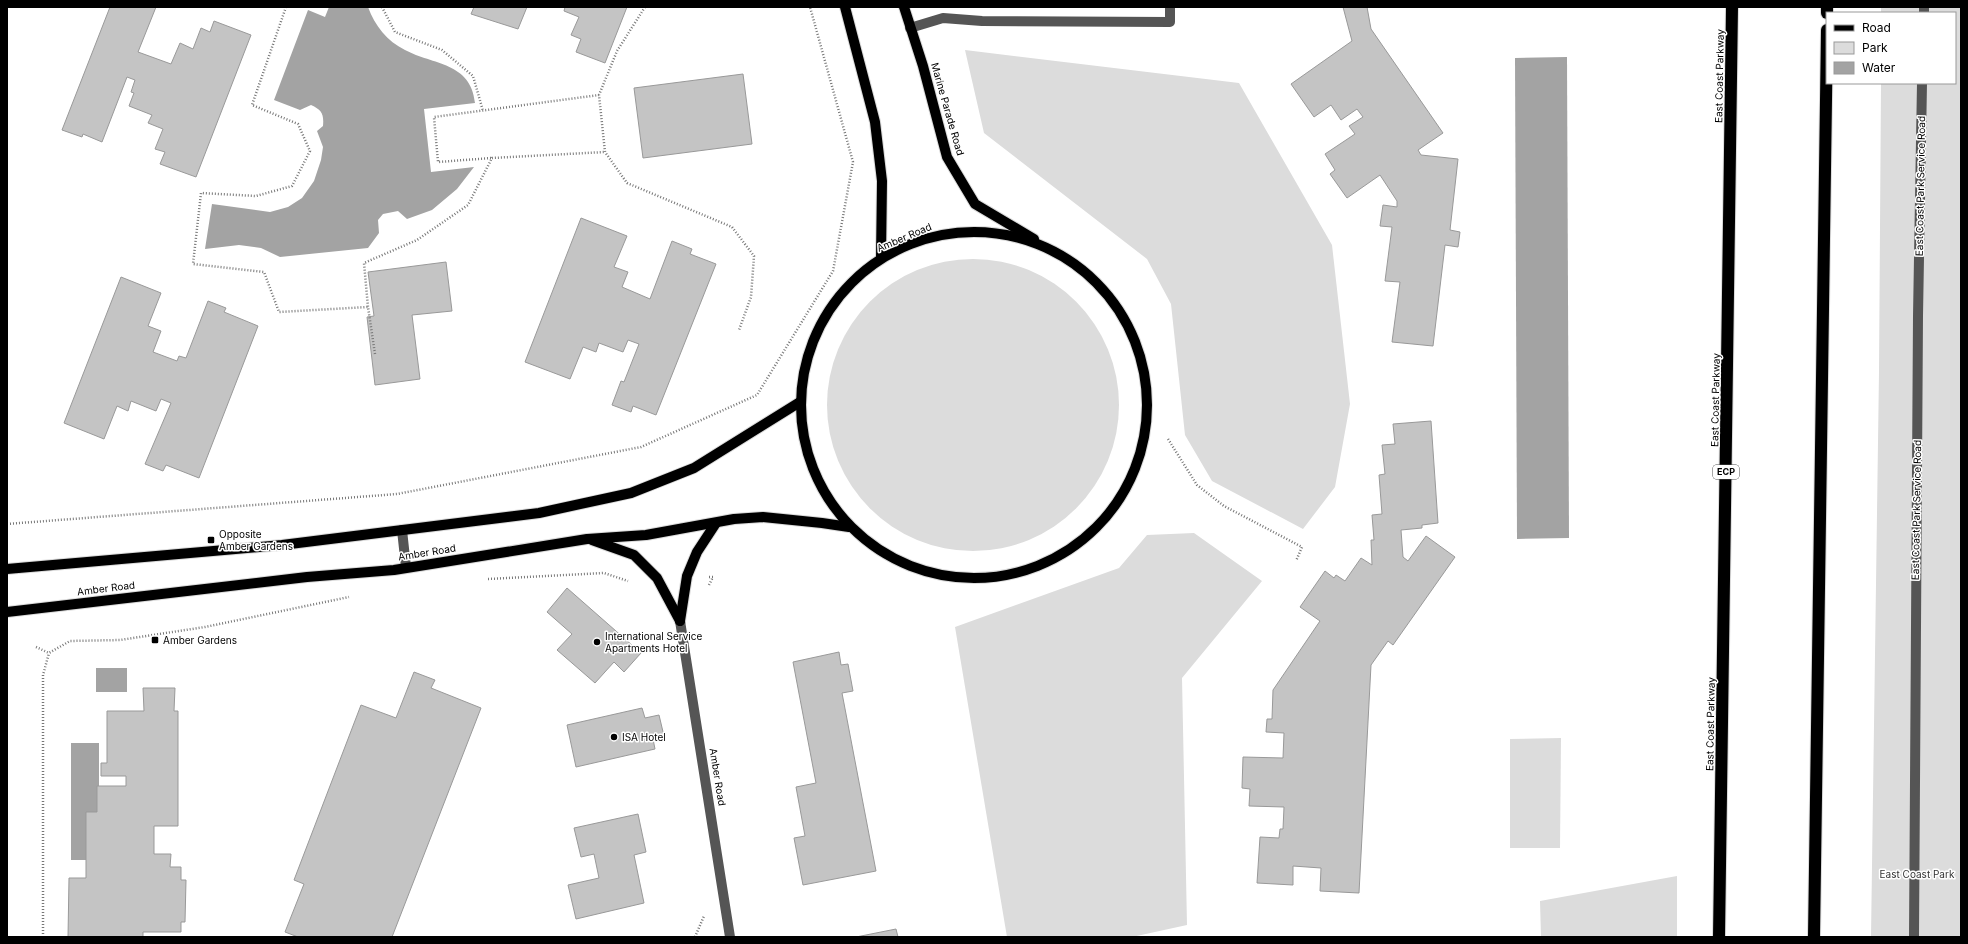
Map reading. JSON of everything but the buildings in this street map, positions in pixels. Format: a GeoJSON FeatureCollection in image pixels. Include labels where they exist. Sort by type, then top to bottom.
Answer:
{"type":"FeatureCollection","features":[{"type":"Feature","properties":{"kind":"highway","name":"East Coast Parkway"},"geometry":{"type":"LineString","coordinates":[[1719,937],[1732,7]]}},
{"type":"Feature","properties":{"kind":"highway"},"geometry":{"type":"LineString","coordinates":[[1814,937],[1826,84]]}},
{"type":"Feature","properties":{"kind":"main road"},"geometry":{"type":"LineString","coordinates":[[844,7],[875,122],[882,181],[881,258]]}},
{"type":"Feature","properties":{"kind":"main road","name":"Marine Parade Road"},"geometry":{"type":"LineString","coordinates":[[904,7],[923,66],[947,157],[974,204],[1046,246]]}},
{"type":"Feature","properties":{"kind":"main road","name":"Amber Road"},"geometry":{"type":"LineString","coordinates":[[991,231],[1046,246],[1090,274],[1123,314],[1142,362],[1148,414],[1137,465],[1112,511],[1074,547],[1027,571],[976,580],[924,572],[884,555],[849,528],[822,491],[805,448],[800,402],[811,346],[839,296],[881,258],[933,236],[991,231]]}},
{"type":"Feature","properties":{"kind":"main road"},"geometry":{"type":"LineString","coordinates":[[7,570],[282,545],[540,512],[631,493],[694,468],[800,402]]}},
{"type":"Feature","properties":{"kind":"main road","name":"Amber Road"},"geometry":{"type":"LineString","coordinates":[[7,612],[406,567],[587,539],[646,535],[734,519],[763,517],[822,523],[849,528]]}},
{"type":"Feature","properties":{"kind":"main road"},"geometry":{"type":"LineString","coordinates":[[680,621],[687,576],[697,552],[716,523]]}},
{"type":"Feature","properties":{"kind":"main road"},"geometry":{"type":"LineString","coordinates":[[587,539],[634,555],[657,578],[680,621]]}},
{"type":"Feature","properties":{"kind":"street"},"geometry":{"type":"LineString","coordinates":[[910,28],[943,18],[982,21],[1170,22],[1170,7]]}},
{"type":"Feature","properties":{"kind":"street","name":"East Coast Park Service Road"},"geometry":{"type":"LineString","coordinates":[[1914,937],[1918,316],[1922,84]]}},
{"type":"Feature","properties":{"kind":"street"},"geometry":{"type":"LineString","coordinates":[[402,530],[406,567]]}},
{"type":"Feature","properties":{"kind":"street","name":"Amber Road"},"geometry":{"type":"LineString","coordinates":[[680,621],[730,937]]}},
{"type":"Feature","properties":{"kind":"path"},"geometry":{"type":"LineString","coordinates":[[286,7],[252,105],[298,124],[310,151],[292,186],[256,196],[201,193],[192,264],[264,272],[279,312],[368,307]]}},
{"type":"Feature","properties":{"kind":"path"},"geometry":{"type":"LineString","coordinates":[[382,7],[395,32],[442,50],[473,76],[483,111]]}},
{"type":"Feature","properties":{"kind":"path"},"geometry":{"type":"LineString","coordinates":[[646,7],[617,51],[599,95],[605,152],[627,183],[732,227],[754,256],[751,297],[739,330]]}},
{"type":"Feature","properties":{"kind":"path"},"geometry":{"type":"LineString","coordinates":[[7,524],[397,494],[641,447],[757,395],[833,271],[854,162],[810,7]]}},
{"type":"Feature","properties":{"kind":"path"},"geometry":{"type":"LineString","coordinates":[[599,95],[434,117],[438,162],[605,152]]}},
{"type":"Feature","properties":{"kind":"path"},"geometry":{"type":"LineString","coordinates":[[375,354],[368,307],[364,263],[417,240],[468,205],[492,158]]}},
{"type":"Feature","properties":{"kind":"path"},"geometry":{"type":"LineString","coordinates":[[1168,439],[1197,485],[1224,506],[1302,547],[1296,561]]}},
{"type":"Feature","properties":{"kind":"path"},"geometry":{"type":"LineString","coordinates":[[481,579],[604,573],[631,582]]}},
{"type":"Feature","properties":{"kind":"path"},"geometry":{"type":"LineString","coordinates":[[43,937],[43,676],[49,653],[70,642],[120,640],[205,627],[355,596]]}},
{"type":"Feature","properties":{"kind":"path"},"geometry":{"type":"LineString","coordinates":[[36,647],[49,653]]}},
{"type":"Feature","properties":{"kind":"green space","name":"East Coast Park"},"geometry":{"type":"Polygon","coordinates":[[[1881,7],[1961,7],[1961,937],[1871,937],[1879,372],[1881,84],[1956,84],[1956,12],[1881,12],[1881,7]]]}},
{"type":"Feature","properties":{"kind":"green space"},"geometry":{"type":"Polygon","coordinates":[[[965,50],[1239,83],[1332,245],[1350,404],[1335,487],[1303,529],[1212,481],[1185,435],[1171,304],[1147,259],[984,133],[965,50]]]}},
{"type":"Feature","properties":{"kind":"green space"},"geometry":{"type":"Polygon","coordinates":[[[973,259],[1001,262],[1029,270],[1054,284],[1076,302],[1094,324],[1108,349],[1116,377],[1119,405],[1116,433],[1108,461],[1094,486],[1076,508],[1054,526],[1029,540],[1001,548],[973,551],[945,548],[917,540],[892,526],[870,508],[852,486],[838,461],[830,433],[827,405],[830,377],[838,349],[852,324],[870,302],[892,284],[917,270],[945,262],[973,259]]]}},
{"type":"Feature","properties":{"kind":"green space"},"geometry":{"type":"Polygon","coordinates":[[[1194,533],[1262,581],[1182,678],[1187,925],[1132,937],[1007,937],[955,627],[1119,568],[1147,535],[1194,533]]]}},
{"type":"Feature","properties":{"kind":"green space"},"geometry":{"type":"Polygon","coordinates":[[[1561,738],[1560,848],[1510,848],[1510,739],[1561,738]]]}},
{"type":"Feature","properties":{"kind":"green space"},"geometry":{"type":"Polygon","coordinates":[[[1677,876],[1677,937],[1541,937],[1540,901],[1677,876]]]}},
{"type":"Feature","properties":{"kind":"water"},"geometry":{"type":"Polygon","coordinates":[[[329,7],[368,7],[378,27],[393,42],[416,55],[449,67],[458,72],[466,80],[472,90],[475,103],[424,109],[431,172],[474,167],[457,189],[432,210],[407,219],[398,211],[383,214],[378,220],[379,233],[368,248],[280,257],[261,248],[239,245],[205,249],[212,204],[270,212],[288,207],[302,198],[314,181],[321,160],[323,147],[317,131],[323,126],[322,113],[311,105],[300,110],[274,100],[308,10],[325,17],[329,7]]]}},
{"type":"Feature","properties":{"kind":"water"},"geometry":{"type":"Polygon","coordinates":[[[1567,57],[1569,538],[1517,539],[1515,58],[1567,57]]]}},
{"type":"Feature","properties":{"kind":"water"},"geometry":{"type":"Polygon","coordinates":[[[96,668],[127,668],[127,692],[96,692],[96,668]]]}},
{"type":"Feature","properties":{"kind":"water"},"geometry":{"type":"Polygon","coordinates":[[[71,743],[99,743],[99,827],[109,860],[71,860],[71,743]]]}},
{"type":"Feature","properties":{"kind":"place","name":"Opposite Amber Gardens"},"geometry":{"type":"Point","coordinates":[211,540]}},
{"type":"Feature","properties":{"kind":"place","name":"Amber Gardens"},"geometry":{"type":"Point","coordinates":[155,640]}},
{"type":"Feature","properties":{"kind":"place","name":"International Service Apartments Hotel"},"geometry":{"type":"Point","coordinates":[597,642]}},
{"type":"Feature","properties":{"kind":"place","name":"ISA Hotel"},"geometry":{"type":"Point","coordinates":[614,737]}}]}
